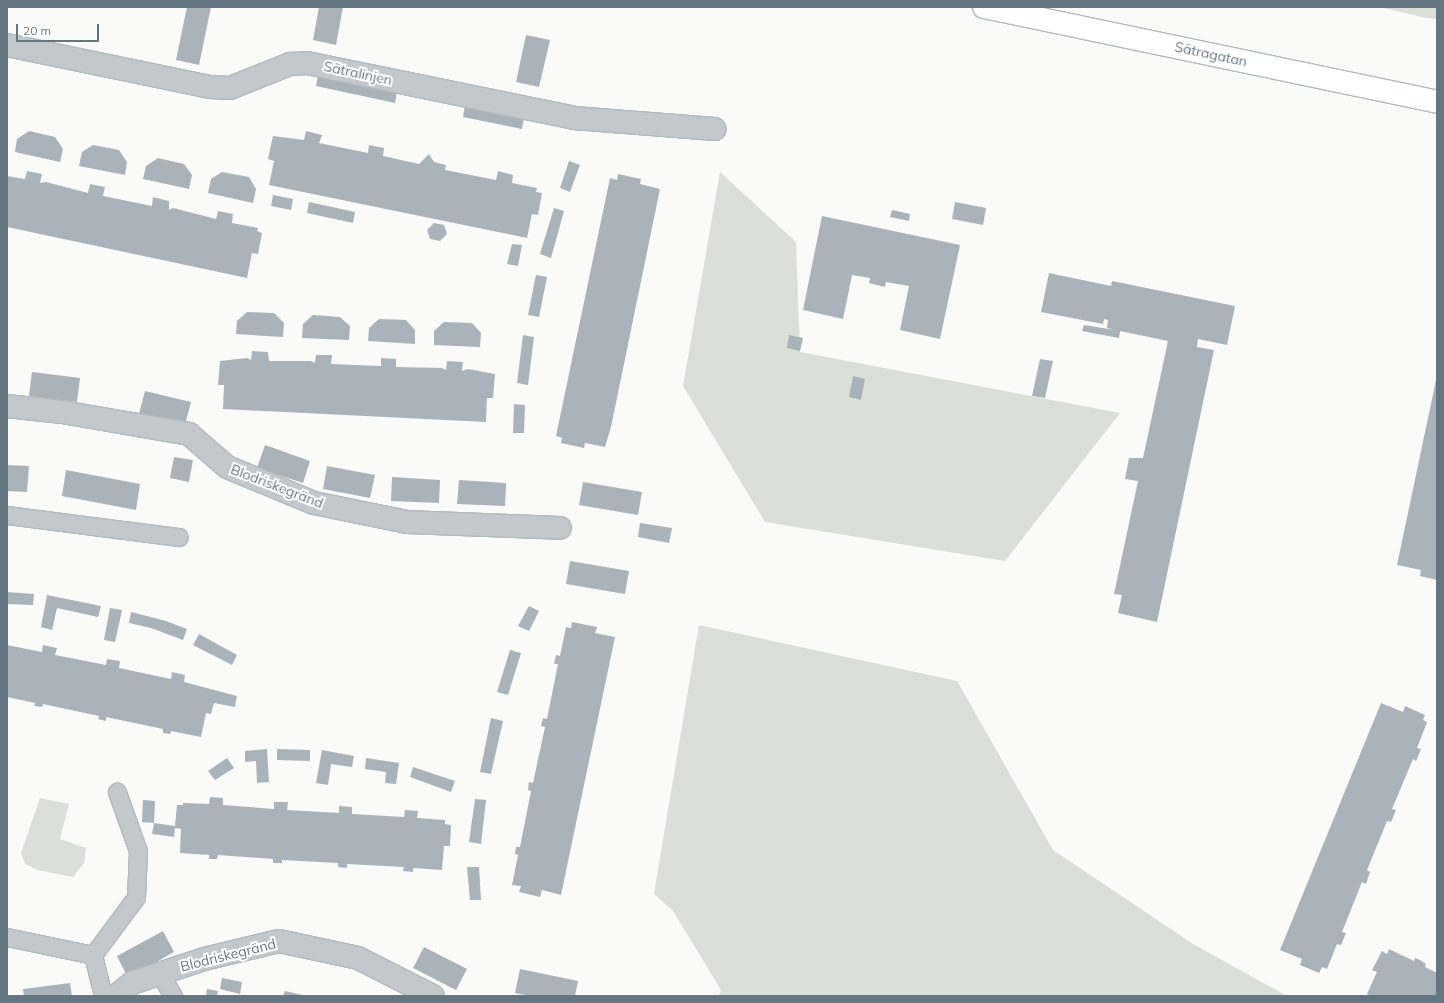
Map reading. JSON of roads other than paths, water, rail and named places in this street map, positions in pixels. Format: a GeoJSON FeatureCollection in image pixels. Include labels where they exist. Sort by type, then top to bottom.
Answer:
{"type":"FeatureCollection","features":[{"type":"Feature","properties":{"kind":"street","name":"Sätragatan"},"geometry":{"type":"LineString","coordinates":[[984,7],[1437,102]]}},
{"type":"Feature","properties":{"kind":"street","name":"Sätralinjen"},"geometry":{"type":"LineString","coordinates":[[7,45],[209,87],[230,88],[290,64],[307,63],[574,118],[715,129]]}},
{"type":"Feature","properties":{"kind":"street","name":"Blodriskegränd"},"geometry":{"type":"LineString","coordinates":[[7,406],[62,412],[189,434],[227,467],[314,502],[407,522],[560,528]]}},
{"type":"Feature","properties":{"kind":"street","name":"Blodriskegränd"},"geometry":{"type":"LineString","coordinates":[[116,996],[132,983],[204,959],[279,941],[358,958],[433,996]]}},
{"type":"Feature","properties":{"kind":"lane"},"geometry":{"type":"LineString","coordinates":[[7,515],[179,537]]}},
{"type":"Feature","properties":{"kind":"lane"},"geometry":{"type":"LineString","coordinates":[[102,996],[93,955],[136,897],[138,851],[116,792]]}},
{"type":"Feature","properties":{"kind":"lane"},"geometry":{"type":"LineString","coordinates":[[7,937],[93,955]]}},
{"type":"Feature","properties":{"kind":"lane"},"geometry":{"type":"LineString","coordinates":[[160,974],[173,996]]}}]}
